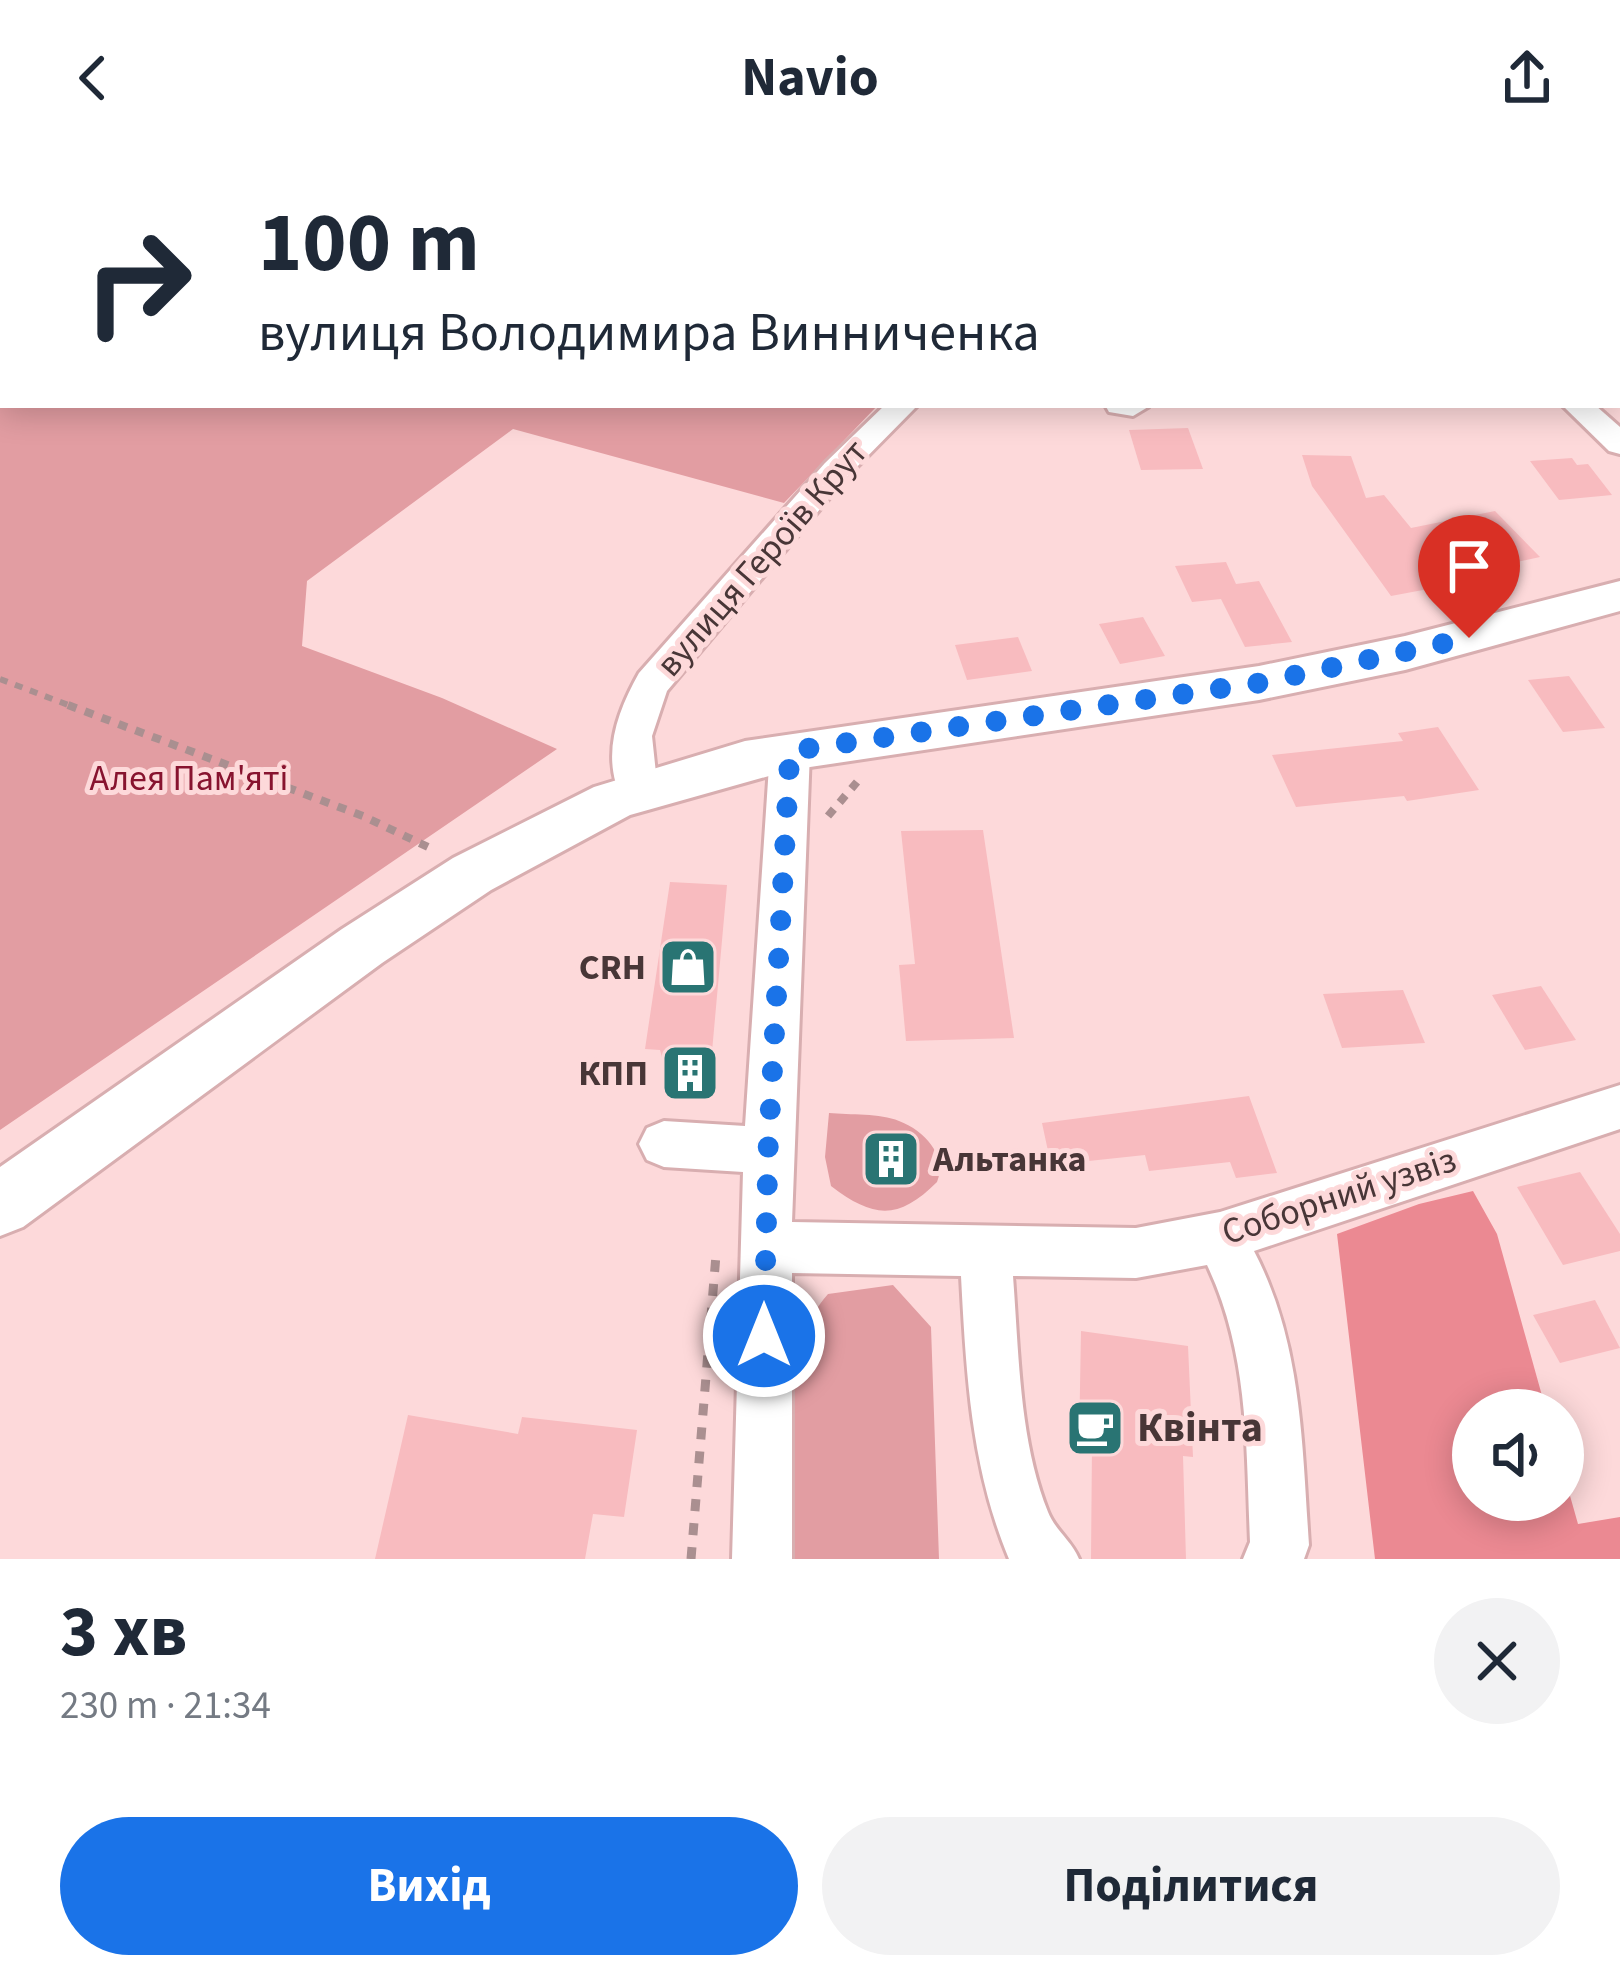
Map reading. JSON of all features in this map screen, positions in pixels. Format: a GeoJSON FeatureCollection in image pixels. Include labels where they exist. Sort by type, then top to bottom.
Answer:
{"type":"FeatureCollection","features":[{"type":"Feature","properties":{"kind":"main road"},"geometry":{"type":"LineString","coordinates":[[0,1205],[362,946],[472,874],[576,817],[638,793],[790,751],[1279,679],[1448,643],[1620,596]]}},
{"type":"Feature","properties":{"kind":"street","name":"вулиця Героїв Крут"},"geometry":{"type":"LineString","coordinates":[[638,793],[632,771],[632,730],[636,711],[652,683],[836,470],[900,408]]}},
{"type":"Feature","properties":{"kind":"street"},"geometry":{"type":"LineString","coordinates":[[1580,408],[1620,444]]}},
{"type":"Feature","properties":{"kind":"street"},"geometry":{"type":"LineString","coordinates":[[762,1559],[741,1246],[768,1151],[790,751]]}},
{"type":"Feature","properties":{"kind":"street","name":"Соборний узвіз"},"geometry":{"type":"LineString","coordinates":[[741,1246],[1136,1253],[1220,1237],[1620,1107]]}},
{"type":"Feature","properties":{"kind":"street"},"geometry":{"type":"LineString","coordinates":[[664,1144],[768,1151]]}},
{"type":"Feature","properties":{"kind":"street"},"geometry":{"type":"LineString","coordinates":[[1220,1237],[1247,1291],[1269,1367],[1282,1554]]}},
{"type":"Feature","properties":{"kind":"street"},"geometry":{"type":"LineString","coordinates":[[985,1251],[1010,1482],[1019,1523],[1030,1545],[1049,1559]]}},
{"type":"Feature","properties":{"kind":"path"},"geometry":{"type":"LineString","coordinates":[[0,679],[363,816],[472,874]]}},
{"type":"Feature","properties":{"kind":"path"},"geometry":{"type":"LineString","coordinates":[[822,826],[861,777]]}},
{"type":"Feature","properties":{"kind":"path"},"geometry":{"type":"LineString","coordinates":[[691,1559],[741,1246]]}},
{"type":"Feature","properties":{"kind":"green space","name":"Алея Пам'яті"},"geometry":{"type":"Polygon","coordinates":[[[0,408],[875,408],[784,503],[513,429],[307,581],[302,646],[442,698],[557,749],[0,1130],[0,408]]]}},
{"type":"Feature","properties":{"kind":"green space"},"geometry":{"type":"Polygon","coordinates":[[[829,1113],[883,1117],[917,1131],[936,1154],[937,1182],[910,1203],[886,1211],[846,1197],[831,1186],[825,1157],[829,1113]]]}},
{"type":"Feature","properties":{"kind":"green space"},"geometry":{"type":"Polygon","coordinates":[[[893,1285],[931,1327],[939,1559],[773,1559],[781,1420],[795,1352],[828,1294],[893,1285]]]}},
{"type":"Feature","properties":{"kind":"shaded area"},"geometry":{"type":"Polygon","coordinates":[[[1473,1191],[1497,1234],[1540,1389],[1452,1389],[1452,1521],[1578,1524],[1620,1517],[1620,1559],[1375,1559],[1337,1234],[1419,1204],[1473,1191]]]}},
{"type":"Feature","properties":{"kind":"building"},"geometry":{"type":"Polygon","coordinates":[[[1188,428],[1203,469],[1141,470],[1129,430],[1188,428]]]}},
{"type":"Feature","properties":{"kind":"building"},"geometry":{"type":"Polygon","coordinates":[[[1302,455],[1351,456],[1366,498],[1384,495],[1411,528],[1495,511],[1540,557],[1438,579],[1444,586],[1391,596],[1312,486],[1302,455]]]}},
{"type":"Feature","properties":{"kind":"building"},"geometry":{"type":"Polygon","coordinates":[[[1572,458],[1577,465],[1588,464],[1612,495],[1559,500],[1530,461],[1572,458]]]}},
{"type":"Feature","properties":{"kind":"building"},"geometry":{"type":"Polygon","coordinates":[[[1226,562],[1236,584],[1259,581],[1292,642],[1245,647],[1221,599],[1192,602],[1175,566],[1226,562]]]}},
{"type":"Feature","properties":{"kind":"building"},"geometry":{"type":"Polygon","coordinates":[[[1143,617],[1165,656],[1120,664],[1099,624],[1143,617]]]}},
{"type":"Feature","properties":{"kind":"building"},"geometry":{"type":"Polygon","coordinates":[[[1018,637],[1032,671],[967,680],[955,645],[1018,637]]]}},
{"type":"Feature","properties":{"kind":"building"},"geometry":{"type":"Polygon","coordinates":[[[1569,676],[1605,728],[1563,732],[1528,680],[1569,676]]]}},
{"type":"Feature","properties":{"kind":"building"},"geometry":{"type":"Polygon","coordinates":[[[1438,727],[1479,790],[1407,801],[1404,796],[1296,807],[1272,755],[1403,741],[1398,733],[1438,727]]]}},
{"type":"Feature","properties":{"kind":"building"},"geometry":{"type":"Polygon","coordinates":[[[983,830],[1014,1038],[906,1041],[899,965],[915,964],[901,831],[983,830]]]}},
{"type":"Feature","properties":{"kind":"building","name":"CRH"},"geometry":{"type":"Polygon","coordinates":[[[670,882],[727,885],[709,1085],[702,1095],[691,1098],[670,1088],[660,1050],[645,1049],[670,882]]]}},
{"type":"Feature","properties":{"kind":"building"},"geometry":{"type":"Polygon","coordinates":[[[1541,986],[1576,1040],[1525,1050],[1492,995],[1541,986]]]}},
{"type":"Feature","properties":{"kind":"building"},"geometry":{"type":"Polygon","coordinates":[[[1403,990],[1425,1043],[1342,1048],[1323,994],[1403,990]]]}},
{"type":"Feature","properties":{"kind":"building"},"geometry":{"type":"Polygon","coordinates":[[[1249,1096],[1277,1173],[1236,1178],[1230,1162],[1149,1171],[1145,1155],[1051,1165],[1042,1123],[1249,1096]]]}},
{"type":"Feature","properties":{"kind":"building","name":"Альтанка"},"geometry":{"type":"Polygon","coordinates":[[[891,1135],[908,1142],[915,1159],[908,1176],[891,1183],[874,1176],[867,1159],[874,1142],[891,1135]]]}},
{"type":"Feature","properties":{"kind":"building"},"geometry":{"type":"Polygon","coordinates":[[[1580,1172],[1620,1234],[1620,1251],[1563,1265],[1517,1187],[1580,1172]]]}},
{"type":"Feature","properties":{"kind":"building"},"geometry":{"type":"Polygon","coordinates":[[[1595,1300],[1620,1348],[1560,1363],[1533,1315],[1595,1300]]]}},
{"type":"Feature","properties":{"kind":"building","name":"Квінта"},"geometry":{"type":"Polygon","coordinates":[[[1081,1331],[1188,1346],[1193,1457],[1183,1456],[1186,1559],[1091,1559],[1092,1445],[1079,1444],[1081,1331]]]}},
{"type":"Feature","properties":{"kind":"building"},"geometry":{"type":"Polygon","coordinates":[[[408,1415],[518,1434],[522,1417],[637,1430],[624,1517],[593,1514],[585,1559],[375,1559],[408,1415]]]}},
{"type":"Feature","properties":{"kind":"place","name":"CRH"},"geometry":{"type":"Point","coordinates":[688,967]}},
{"type":"Feature","properties":{"kind":"place","name":"КПП"},"geometry":{"type":"Point","coordinates":[690,1073]}},
{"type":"Feature","properties":{"kind":"place","name":"Альтанка"},"geometry":{"type":"Point","coordinates":[891,1159]}},
{"type":"Feature","properties":{"kind":"place","name":"Квінта"},"geometry":{"type":"Point","coordinates":[1095,1428]}},
{"type":"Feature","properties":{"kind":"route"},"geometry":{"type":"LineString","coordinates":[[764,1336],[768,1151],[790,751],[1259,683],[1469,638]]}}]}
